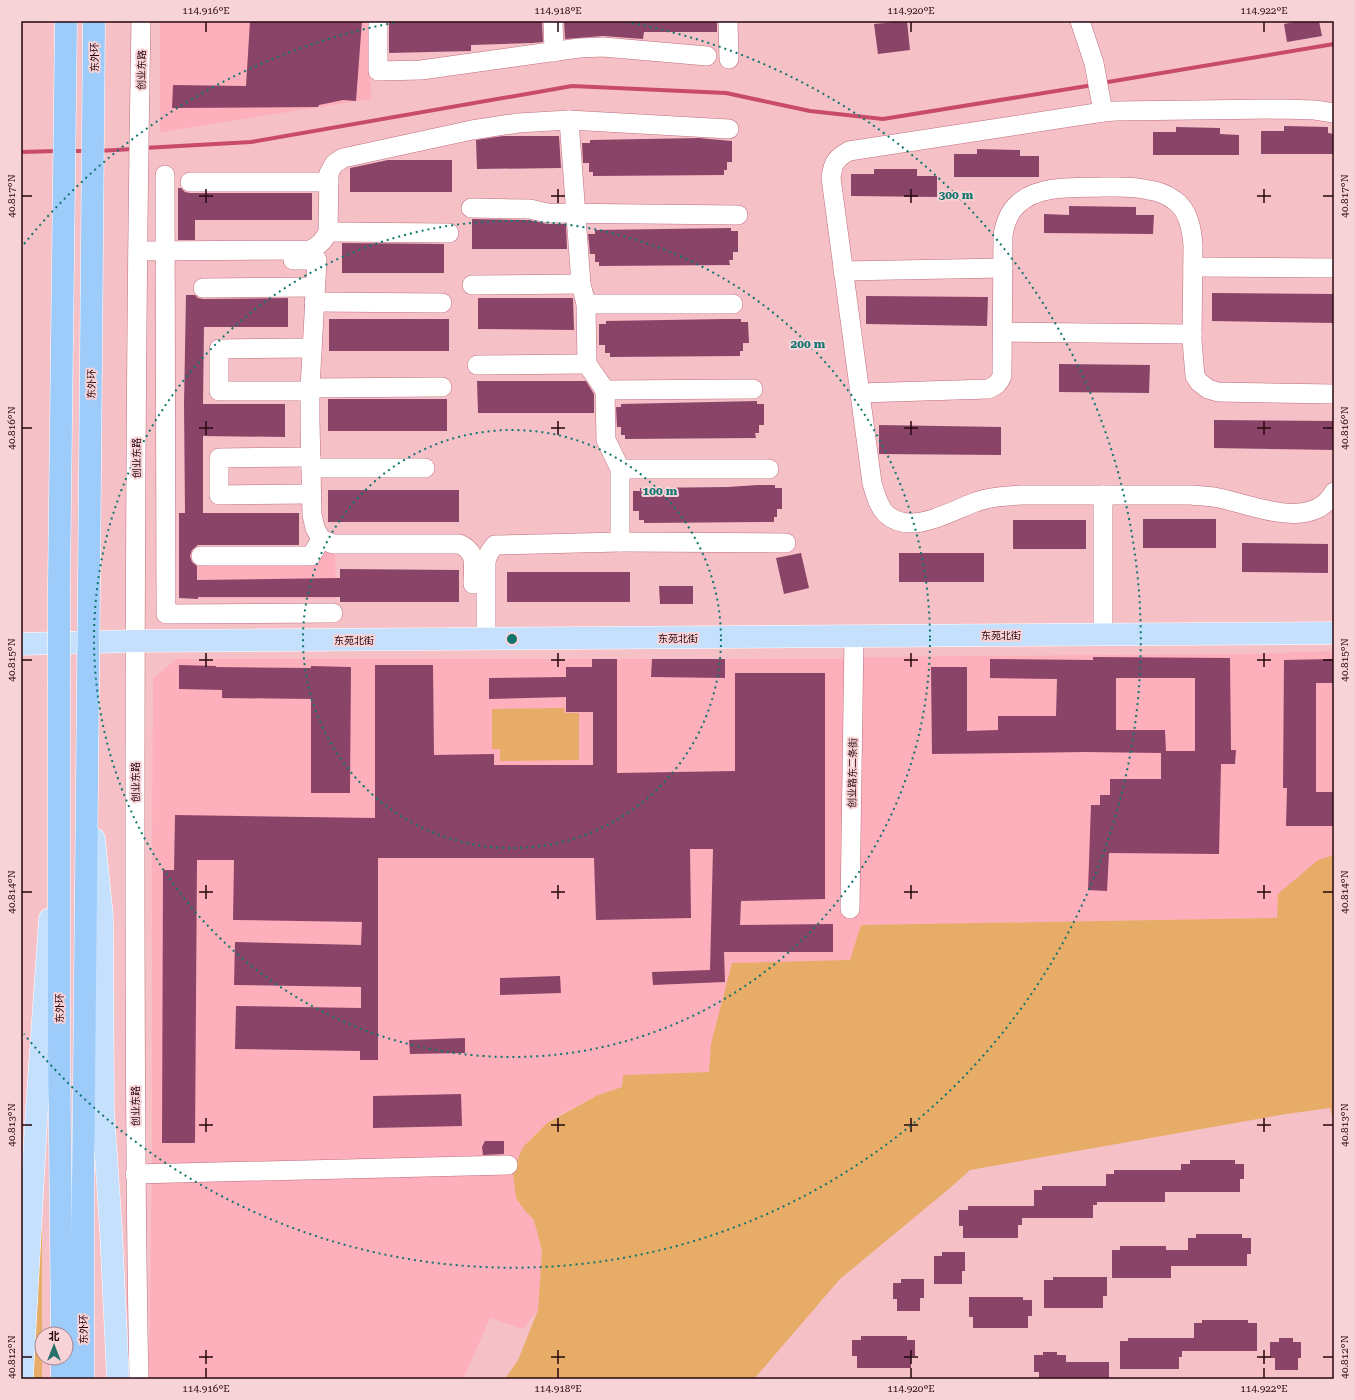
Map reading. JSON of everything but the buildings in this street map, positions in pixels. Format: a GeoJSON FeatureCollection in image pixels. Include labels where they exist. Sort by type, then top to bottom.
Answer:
{"type":"FeatureCollection","features":[{"type":"Feature","properties":{"kind":"highway","name":"东外环"},"geometry":{"type":"LineString","coordinates":[[62,1326],[58,683],[66,21]]}},
{"type":"Feature","properties":{"kind":"highway","name":"东外环"},"geometry":{"type":"LineString","coordinates":[[83,1379],[83,1185],[94,21]]}},
{"type":"Feature","properties":{"kind":"highway"},"geometry":{"type":"LineString","coordinates":[[62,1366],[62,1379]]}},
{"type":"Feature","properties":{"kind":"main road","name":"东苑北街"},"geometry":{"type":"LineString","coordinates":[[21,644],[135,641],[1334,633]]}},
{"type":"Feature","properties":{"kind":"main road"},"geometry":{"type":"LineString","coordinates":[[22,1379],[58,776]]}},
{"type":"Feature","properties":{"kind":"main road"},"geometry":{"type":"LineString","coordinates":[[88,776],[102,916],[103,1110],[111,1231],[118,1379]]}},
{"type":"Feature","properties":{"kind":"street","name":"创业东路"},"geometry":{"type":"LineString","coordinates":[[138,1379],[135,1174],[135,641],[138,186],[142,21]]}},
{"type":"Feature","properties":{"kind":"street"},"geometry":{"type":"LineString","coordinates":[[378,21],[378,70],[421,70],[579,48],[603,47],[707,56]]}},
{"type":"Feature","properties":{"kind":"street"},"geometry":{"type":"LineString","coordinates":[[553,21],[554,52]]}},
{"type":"Feature","properties":{"kind":"street"},"geometry":{"type":"LineString","coordinates":[[728,21],[729,59]]}},
{"type":"Feature","properties":{"kind":"street"},"geometry":{"type":"LineString","coordinates":[[1080,21],[1094,63],[1102,107]]}},
{"type":"Feature","properties":{"kind":"street"},"geometry":{"type":"LineString","coordinates":[[1334,113],[1315,110],[1281,109],[1116,111],[1102,107],[849,151],[838,157],[832,168],[831,178],[872,483],[875,493],[886,513],[897,521],[913,523],[930,520],[974,502],[1022,495],[1191,495],[1217,498],[1265,511],[1308,512],[1324,505],[1334,492]]}},
{"type":"Feature","properties":{"kind":"street"},"geometry":{"type":"LineString","coordinates":[[569,120],[581,284],[586,304],[586,364],[605,390],[606,440],[620,469],[620,542]]}},
{"type":"Feature","properties":{"kind":"street"},"geometry":{"type":"LineString","coordinates":[[729,129],[569,120],[518,123],[472,130],[343,158],[334,164],[329,173],[315,295],[310,390],[312,515],[315,528],[321,539],[333,544],[495,545],[620,542],[786,542]]}},
{"type":"Feature","properties":{"kind":"street"},"geometry":{"type":"LineString","coordinates":[[165,175],[166,641]]}},
{"type":"Feature","properties":{"kind":"street"},"geometry":{"type":"LineString","coordinates":[[190,182],[329,182]]}},
{"type":"Feature","properties":{"kind":"street"},"geometry":{"type":"LineString","coordinates":[[860,393],[988,388],[996,386],[1000,382],[1002,376],[1003,235],[1005,223],[1010,213],[1017,204],[1042,191],[1060,188],[1133,187],[1150,190],[1175,201],[1184,211],[1189,222],[1193,246],[1192,334],[1195,376],[1198,382],[1208,389],[1218,392],[1334,394]]}},
{"type":"Feature","properties":{"kind":"street"},"geometry":{"type":"LineString","coordinates":[[472,208],[530,209],[547,213],[738,215]]}},
{"type":"Feature","properties":{"kind":"street"},"geometry":{"type":"LineString","coordinates":[[138,256],[310,250],[321,246],[449,233]]}},
{"type":"Feature","properties":{"kind":"street"},"geometry":{"type":"LineString","coordinates":[[1193,267],[1334,268]]}},
{"type":"Feature","properties":{"kind":"street"},"geometry":{"type":"LineString","coordinates":[[844,272],[1003,268]]}},
{"type":"Feature","properties":{"kind":"street"},"geometry":{"type":"LineString","coordinates":[[472,285],[581,284]]}},
{"type":"Feature","properties":{"kind":"street"},"geometry":{"type":"LineString","coordinates":[[203,288],[442,303]]}},
{"type":"Feature","properties":{"kind":"street"},"geometry":{"type":"LineString","coordinates":[[586,304],[733,304]]}},
{"type":"Feature","properties":{"kind":"street"},"geometry":{"type":"LineString","coordinates":[[1003,332],[1192,334]]}},
{"type":"Feature","properties":{"kind":"street"},"geometry":{"type":"LineString","coordinates":[[312,348],[219,349],[219,391],[442,387]]}},
{"type":"Feature","properties":{"kind":"street"},"geometry":{"type":"LineString","coordinates":[[477,365],[586,364]]}},
{"type":"Feature","properties":{"kind":"street"},"geometry":{"type":"LineString","coordinates":[[605,390],[753,389]]}},
{"type":"Feature","properties":{"kind":"street"},"geometry":{"type":"LineString","coordinates":[[312,494],[219,495],[219,458],[425,468]]}},
{"type":"Feature","properties":{"kind":"street"},"geometry":{"type":"LineString","coordinates":[[620,469],[769,469]]}},
{"type":"Feature","properties":{"kind":"street"},"geometry":{"type":"LineString","coordinates":[[1103,495],[1103,634]]}},
{"type":"Feature","properties":{"kind":"street"},"geometry":{"type":"LineString","coordinates":[[201,556],[311,556],[321,539]]}},
{"type":"Feature","properties":{"kind":"street"},"geometry":{"type":"LineString","coordinates":[[459,544],[467,547],[473,555],[480,639]]}},
{"type":"Feature","properties":{"kind":"street"},"geometry":{"type":"LineString","coordinates":[[480,639],[486,561],[489,552],[495,545]]}},
{"type":"Feature","properties":{"kind":"street"},"geometry":{"type":"LineString","coordinates":[[166,614],[333,613]]}},
{"type":"Feature","properties":{"kind":"street","name":"创业路东二条街"},"geometry":{"type":"LineString","coordinates":[[850,909],[854,636]]}},
{"type":"Feature","properties":{"kind":"street"},"geometry":{"type":"LineString","coordinates":[[135,1174],[508,1165]]}},
{"type":"Feature","properties":{"kind":"shaded area"},"geometry":{"type":"Polygon","coordinates":[[[160,21],[369,21],[371,99],[160,132],[160,21]]]}},
{"type":"Feature","properties":{"kind":"shaded area"},"geometry":{"type":"Polygon","coordinates":[[[335,548],[336,599],[198,599],[197,560],[317,552],[335,548]]]}},
{"type":"Feature","properties":{"kind":"shaded area"},"geometry":{"type":"Polygon","coordinates":[[[1334,651],[1334,855],[1318,860],[1277,918],[862,925],[850,960],[835,961],[711,1044],[709,1072],[623,1075],[622,1087],[598,1095],[564,1112],[547,1123],[523,1147],[513,1174],[516,1198],[525,1211],[534,1220],[542,1251],[538,1310],[523,1329],[490,1318],[463,1379],[149,1379],[152,1160],[153,678],[177,659],[843,659],[868,657],[1253,654],[1334,651]]]}},
{"type":"Feature","properties":{"kind":"shaded area"},"geometry":{"type":"Polygon","coordinates":[[[564,708],[565,713],[579,713],[579,760],[500,761],[500,749],[492,749],[492,709],[564,708]]]}},
{"type":"Feature","properties":{"kind":"shaded area"},"geometry":{"type":"Polygon","coordinates":[[[1334,855],[1334,1123],[1330,1108],[1286,1114],[970,1170],[840,1279],[754,1379],[505,1379],[518,1360],[538,1310],[542,1251],[534,1220],[525,1211],[516,1198],[513,1174],[523,1147],[547,1123],[598,1095],[622,1087],[623,1075],[709,1072],[711,1044],[732,963],[850,960],[861,925],[1277,918],[1278,894],[1318,860],[1334,855]]]}},
{"type":"Feature","properties":{"kind":"shaded area"},"geometry":{"type":"Polygon","coordinates":[[[42,1127],[42,1326],[34,1326],[42,1127]]]}},
{"type":"Feature","properties":{"kind":"shaded area"},"geometry":{"type":"Polygon","coordinates":[[[34,1329],[34,1366],[42,1366],[42,1379],[32,1379],[34,1329]]]}},
{"type":"Feature","properties":{"kind":"waterway"},"geometry":{"type":"LineString","coordinates":[[1102,83],[1334,44]]}},
{"type":"Feature","properties":{"kind":"waterway"},"geometry":{"type":"LineString","coordinates":[[144,148],[251,142],[572,86],[726,93],[810,111],[883,119],[1093,85]]}},
{"type":"Feature","properties":{"kind":"waterway"},"geometry":{"type":"LineString","coordinates":[[98,151],[133,149]]}},
{"type":"Feature","properties":{"kind":"waterway"},"geometry":{"type":"LineString","coordinates":[[21,152],[57,151]]}},
{"type":"Feature","properties":{"kind":"waterway"},"geometry":{"type":"LineString","coordinates":[[70,151],[85,151]]}}]}
